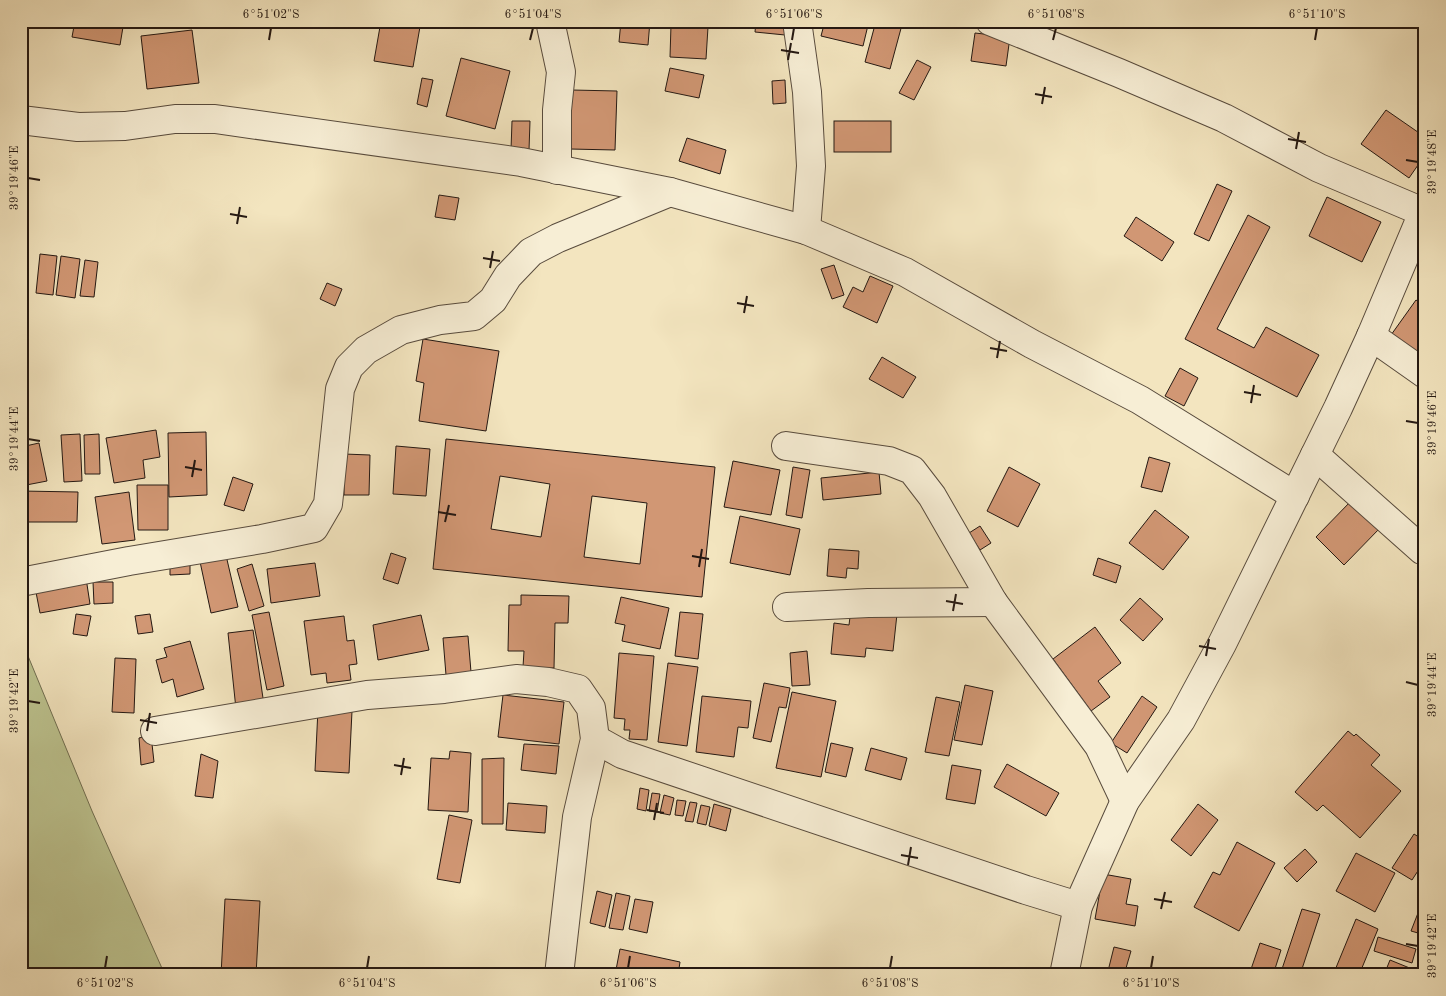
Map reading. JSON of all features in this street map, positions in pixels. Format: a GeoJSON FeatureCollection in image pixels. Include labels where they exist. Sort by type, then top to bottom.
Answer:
{"type":"FeatureCollection","features":[{"type":"Feature","properties":{"kind":"street"},"geometry":{"type":"LineString","coordinates":[[550,21],[561,72],[557,110],[557,170]]}},
{"type":"Feature","properties":{"kind":"street"},"geometry":{"type":"LineString","coordinates":[[797,21],[807,92],[811,166],[806,230]]}},
{"type":"Feature","properties":{"kind":"street"},"geometry":{"type":"LineString","coordinates":[[990,21],[1120,72],[1224,118],[1319,168],[1424,210],[1371,336],[1315,456],[1222,644],[1181,720],[1125,801],[1078,906],[1064,975]]}},
{"type":"Feature","properties":{"kind":"street"},"geometry":{"type":"LineString","coordinates":[[21,120],[78,127],[125,126],[175,119],[215,119],[521,162],[670,192],[806,230],[905,272],[1032,344],[1140,400],[1295,496]]}},
{"type":"Feature","properties":{"kind":"street"},"geometry":{"type":"LineString","coordinates":[[26,581],[314,528],[328,504],[340,389],[349,366],[366,350],[401,330],[440,320],[474,316],[493,300],[508,276],[531,252],[558,238],[670,192]]}},
{"type":"Feature","properties":{"kind":"street"},"geometry":{"type":"LineString","coordinates":[[1371,336],[1425,374]]}},
{"type":"Feature","properties":{"kind":"street"},"geometry":{"type":"LineString","coordinates":[[786,446],[889,461],[912,470],[932,496],[993,602],[1099,746],[1125,801]]}},
{"type":"Feature","properties":{"kind":"street"},"geometry":{"type":"LineString","coordinates":[[1315,456],[1422,550]]}},
{"type":"Feature","properties":{"kind":"street"},"geometry":{"type":"LineString","coordinates":[[787,607],[993,602]]}},
{"type":"Feature","properties":{"kind":"street"},"geometry":{"type":"LineString","coordinates":[[155,731],[366,695],[444,689],[516,679],[548,682],[578,689],[591,708],[595,739],[577,817],[559,975]]}},
{"type":"Feature","properties":{"kind":"street"},"geometry":{"type":"LineString","coordinates":[[595,739],[622,754],[1078,906]]}},
{"type":"Feature","properties":{"kind":"green space"},"geometry":{"type":"Polygon","coordinates":[[[21,639],[92,811],[165,975],[21,975],[21,639]]]}},
{"type":"Feature","properties":{"kind":"building"},"geometry":{"type":"Polygon","coordinates":[[[75,21],[124,21],[120,45],[72,37],[75,21]]]}},
{"type":"Feature","properties":{"kind":"building"},"geometry":{"type":"Polygon","coordinates":[[[381,21],[421,21],[413,67],[374,61],[381,21]]]}},
{"type":"Feature","properties":{"kind":"building"},"geometry":{"type":"Polygon","coordinates":[[[621,21],[650,21],[648,45],[619,42],[621,21]]]}},
{"type":"Feature","properties":{"kind":"building"},"geometry":{"type":"Polygon","coordinates":[[[730,21],[747,21],[747,24],[730,23],[730,21]]]}},
{"type":"Feature","properties":{"kind":"building"},"geometry":{"type":"Polygon","coordinates":[[[756,21],[787,21],[785,35],[755,32],[756,21]]]}},
{"type":"Feature","properties":{"kind":"building"},"geometry":{"type":"Polygon","coordinates":[[[801,21],[819,21],[818,28],[801,25],[801,21]]]}},
{"type":"Feature","properties":{"kind":"building"},"geometry":{"type":"Polygon","coordinates":[[[825,21],[869,21],[863,46],[821,36],[825,21]]]}},
{"type":"Feature","properties":{"kind":"building"},"geometry":{"type":"Polygon","coordinates":[[[876,21],[903,21],[890,69],[865,62],[876,21]]]}},
{"type":"Feature","properties":{"kind":"building"},"geometry":{"type":"Polygon","coordinates":[[[671,25],[708,27],[706,59],[670,57],[671,25]]]}},
{"type":"Feature","properties":{"kind":"building"},"geometry":{"type":"Polygon","coordinates":[[[192,30],[199,83],[147,89],[141,36],[192,30]]]}},
{"type":"Feature","properties":{"kind":"building"},"geometry":{"type":"Polygon","coordinates":[[[975,33],[1010,37],[1006,66],[971,61],[975,33]]]}},
{"type":"Feature","properties":{"kind":"building"},"geometry":{"type":"Polygon","coordinates":[[[461,58],[510,71],[495,129],[446,116],[461,58]]]}},
{"type":"Feature","properties":{"kind":"building"},"geometry":{"type":"Polygon","coordinates":[[[917,60],[931,67],[914,100],[899,93],[917,60]]]}},
{"type":"Feature","properties":{"kind":"building"},"geometry":{"type":"Polygon","coordinates":[[[670,68],[704,75],[699,98],[665,91],[670,68]]]}},
{"type":"Feature","properties":{"kind":"building"},"geometry":{"type":"Polygon","coordinates":[[[422,78],[433,80],[427,107],[417,104],[422,78]]]}},
{"type":"Feature","properties":{"kind":"building"},"geometry":{"type":"Polygon","coordinates":[[[785,80],[786,103],[773,104],[772,81],[785,80]]]}},
{"type":"Feature","properties":{"kind":"building"},"geometry":{"type":"Polygon","coordinates":[[[572,90],[617,91],[615,150],[570,149],[572,90]]]}},
{"type":"Feature","properties":{"kind":"building"},"geometry":{"type":"Polygon","coordinates":[[[1386,110],[1425,137],[1425,155],[1409,178],[1361,144],[1386,110]]]}},
{"type":"Feature","properties":{"kind":"building"},"geometry":{"type":"Polygon","coordinates":[[[512,121],[530,121],[529,150],[511,150],[512,121]]]}},
{"type":"Feature","properties":{"kind":"building"},"geometry":{"type":"Polygon","coordinates":[[[834,121],[891,121],[891,152],[834,152],[834,121]]]}},
{"type":"Feature","properties":{"kind":"building"},"geometry":{"type":"Polygon","coordinates":[[[687,138],[726,150],[720,174],[679,161],[687,138]]]}},
{"type":"Feature","properties":{"kind":"building"},"geometry":{"type":"Polygon","coordinates":[[[1217,184],[1232,191],[1209,241],[1194,234],[1217,184]]]}},
{"type":"Feature","properties":{"kind":"building"},"geometry":{"type":"Polygon","coordinates":[[[439,195],[459,198],[455,220],[435,217],[439,195]]]}},
{"type":"Feature","properties":{"kind":"building"},"geometry":{"type":"Polygon","coordinates":[[[1327,197],[1381,222],[1362,262],[1309,236],[1327,197]]]}},
{"type":"Feature","properties":{"kind":"building"},"geometry":{"type":"Polygon","coordinates":[[[1248,215],[1270,227],[1217,329],[1254,348],[1266,327],[1319,355],[1297,397],[1185,339],[1248,215]]]}},
{"type":"Feature","properties":{"kind":"building"},"geometry":{"type":"Polygon","coordinates":[[[1136,217],[1174,242],[1162,261],[1124,236],[1136,217]]]}},
{"type":"Feature","properties":{"kind":"building"},"geometry":{"type":"Polygon","coordinates":[[[40,254],[57,256],[53,295],[36,293],[40,254]]]}},
{"type":"Feature","properties":{"kind":"building"},"geometry":{"type":"Polygon","coordinates":[[[61,256],[80,259],[75,298],[56,295],[61,256]]]}},
{"type":"Feature","properties":{"kind":"building"},"geometry":{"type":"Polygon","coordinates":[[[85,260],[98,262],[94,297],[80,296],[85,260]]]}},
{"type":"Feature","properties":{"kind":"building"},"geometry":{"type":"Polygon","coordinates":[[[834,265],[844,295],[832,299],[821,269],[834,265]]]}},
{"type":"Feature","properties":{"kind":"building"},"geometry":{"type":"Polygon","coordinates":[[[870,276],[893,286],[877,323],[843,307],[853,287],[863,292],[870,276]]]}},
{"type":"Feature","properties":{"kind":"building"},"geometry":{"type":"Polygon","coordinates":[[[327,283],[342,289],[335,306],[320,299],[327,283]]]}},
{"type":"Feature","properties":{"kind":"building"},"geometry":{"type":"Polygon","coordinates":[[[1416,300],[1425,306],[1425,359],[1391,335],[1416,300]]]}},
{"type":"Feature","properties":{"kind":"building"},"geometry":{"type":"Polygon","coordinates":[[[423,339],[499,351],[486,431],[419,421],[424,383],[416,381],[423,339]]]}},
{"type":"Feature","properties":{"kind":"building"},"geometry":{"type":"Polygon","coordinates":[[[882,357],[916,377],[903,398],[869,379],[882,357]]]}},
{"type":"Feature","properties":{"kind":"building"},"geometry":{"type":"Polygon","coordinates":[[[1180,368],[1198,378],[1184,406],[1165,396],[1180,368]]]}},
{"type":"Feature","properties":{"kind":"building"},"geometry":{"type":"Polygon","coordinates":[[[156,430],[160,457],[143,460],[145,478],[114,483],[106,438],[156,430]]]}},
{"type":"Feature","properties":{"kind":"building"},"geometry":{"type":"Polygon","coordinates":[[[206,432],[207,495],[169,497],[168,433],[206,432]]]}},
{"type":"Feature","properties":{"kind":"building"},"geometry":{"type":"Polygon","coordinates":[[[80,434],[82,481],[64,482],[61,435],[80,434]]]}},
{"type":"Feature","properties":{"kind":"building"},"geometry":{"type":"Polygon","coordinates":[[[99,434],[100,474],[85,474],[84,435],[99,434]]]}},
{"type":"Feature","properties":{"kind":"building"},"geometry":{"type":"Polygon","coordinates":[[[446,439],[715,467],[702,597],[433,569],[446,439]],[[500,476],[491,529],[541,537],[550,484],[500,476]],[[592,496],[584,557],[640,564],[647,503],[592,496]]]}},
{"type":"Feature","properties":{"kind":"building"},"geometry":{"type":"Polygon","coordinates":[[[39,443],[47,481],[21,486],[21,447],[39,443]]]}},
{"type":"Feature","properties":{"kind":"building"},"geometry":{"type":"Polygon","coordinates":[[[396,446],[430,449],[426,496],[393,494],[396,446]]]}},
{"type":"Feature","properties":{"kind":"building"},"geometry":{"type":"Polygon","coordinates":[[[344,454],[370,455],[369,495],[344,495],[344,454]]]}},
{"type":"Feature","properties":{"kind":"building"},"geometry":{"type":"Polygon","coordinates":[[[1149,457],[1170,463],[1162,492],[1141,487],[1149,457]]]}},
{"type":"Feature","properties":{"kind":"building"},"geometry":{"type":"Polygon","coordinates":[[[733,461],[780,470],[771,515],[724,507],[733,461]]]}},
{"type":"Feature","properties":{"kind":"building"},"geometry":{"type":"Polygon","coordinates":[[[793,467],[810,470],[802,518],[786,515],[793,467]]]}},
{"type":"Feature","properties":{"kind":"building"},"geometry":{"type":"Polygon","coordinates":[[[1009,467],[1040,484],[1018,527],[987,511],[1009,467]]]}},
{"type":"Feature","properties":{"kind":"building"},"geometry":{"type":"Polygon","coordinates":[[[879,472],[881,494],[823,500],[821,478],[879,472]]]}},
{"type":"Feature","properties":{"kind":"building"},"geometry":{"type":"Polygon","coordinates":[[[233,477],[253,484],[244,511],[224,505],[233,477]]]}},
{"type":"Feature","properties":{"kind":"building"},"geometry":{"type":"Polygon","coordinates":[[[137,485],[168,485],[168,530],[138,530],[137,485]]]}},
{"type":"Feature","properties":{"kind":"building"},"geometry":{"type":"Polygon","coordinates":[[[21,491],[78,492],[77,522],[21,522],[21,491]]]}},
{"type":"Feature","properties":{"kind":"building"},"geometry":{"type":"Polygon","coordinates":[[[129,492],[135,540],[102,544],[95,497],[129,492]]]}},
{"type":"Feature","properties":{"kind":"building"},"geometry":{"type":"Polygon","coordinates":[[[1352,500],[1380,528],[1344,565],[1316,537],[1352,500]]]}},
{"type":"Feature","properties":{"kind":"building"},"geometry":{"type":"Polygon","coordinates":[[[1155,510],[1189,537],[1163,570],[1129,543],[1155,510]]]}},
{"type":"Feature","properties":{"kind":"building"},"geometry":{"type":"Polygon","coordinates":[[[740,516],[800,529],[790,575],[730,563],[740,516]]]}},
{"type":"Feature","properties":{"kind":"building"},"geometry":{"type":"Polygon","coordinates":[[[980,526],[991,543],[980,550],[969,533],[980,526]]]}},
{"type":"Feature","properties":{"kind":"building"},"geometry":{"type":"Polygon","coordinates":[[[829,549],[859,551],[858,569],[847,568],[846,578],[827,576],[829,549]]]}},
{"type":"Feature","properties":{"kind":"building"},"geometry":{"type":"Polygon","coordinates":[[[225,551],[238,607],[211,613],[199,557],[225,551]]]}},
{"type":"Feature","properties":{"kind":"building"},"geometry":{"type":"Polygon","coordinates":[[[391,553],[406,558],[398,584],[383,579],[391,553]]]}},
{"type":"Feature","properties":{"kind":"building"},"geometry":{"type":"Polygon","coordinates":[[[190,558],[190,574],[170,575],[170,559],[190,558]]]}},
{"type":"Feature","properties":{"kind":"building"},"geometry":{"type":"Polygon","coordinates":[[[1098,558],[1121,566],[1116,583],[1093,575],[1098,558]]]}},
{"type":"Feature","properties":{"kind":"building"},"geometry":{"type":"Polygon","coordinates":[[[315,563],[320,596],[271,603],[267,569],[315,563]]]}},
{"type":"Feature","properties":{"kind":"building"},"geometry":{"type":"Polygon","coordinates":[[[252,564],[264,606],[249,611],[237,569],[252,564]]]}},
{"type":"Feature","properties":{"kind":"building"},"geometry":{"type":"Polygon","coordinates":[[[86,578],[90,604],[40,613],[35,587],[86,578]]]}},
{"type":"Feature","properties":{"kind":"building"},"geometry":{"type":"Polygon","coordinates":[[[93,582],[113,582],[113,603],[94,604],[93,582]]]}},
{"type":"Feature","properties":{"kind":"building"},"geometry":{"type":"Polygon","coordinates":[[[521,595],[569,596],[568,623],[555,623],[554,668],[523,667],[524,651],[508,651],[509,605],[521,605],[521,595]]]}},
{"type":"Feature","properties":{"kind":"building"},"geometry":{"type":"Polygon","coordinates":[[[621,597],[669,608],[660,649],[622,641],[625,625],[615,623],[621,597]]]}},
{"type":"Feature","properties":{"kind":"building"},"geometry":{"type":"Polygon","coordinates":[[[1140,598],[1163,619],[1143,641],[1120,620],[1140,598]]]}},
{"type":"Feature","properties":{"kind":"building"},"geometry":{"type":"Polygon","coordinates":[[[851,609],[897,614],[893,651],[866,648],[865,657],[831,654],[834,623],[849,625],[851,609]]]}},
{"type":"Feature","properties":{"kind":"building"},"geometry":{"type":"Polygon","coordinates":[[[269,612],[284,686],[267,690],[252,615],[269,612]]]}},
{"type":"Feature","properties":{"kind":"building"},"geometry":{"type":"Polygon","coordinates":[[[680,612],[703,614],[698,659],[675,656],[680,612]]]}},
{"type":"Feature","properties":{"kind":"building"},"geometry":{"type":"Polygon","coordinates":[[[76,614],[91,616],[87,636],[73,634],[76,614]]]}},
{"type":"Feature","properties":{"kind":"building"},"geometry":{"type":"Polygon","coordinates":[[[150,614],[153,632],[138,634],[135,616],[150,614]]]}},
{"type":"Feature","properties":{"kind":"building"},"geometry":{"type":"Polygon","coordinates":[[[421,615],[429,650],[378,660],[373,625],[421,615]]]}},
{"type":"Feature","properties":{"kind":"building"},"geometry":{"type":"Polygon","coordinates":[[[344,616],[347,641],[354,640],[357,664],[349,665],[351,680],[327,683],[326,673],[311,675],[304,621],[344,616]]]}},
{"type":"Feature","properties":{"kind":"building"},"geometry":{"type":"Polygon","coordinates":[[[1095,627],[1121,663],[1098,681],[1110,697],[1091,711],[1053,659],[1095,627]]]}},
{"type":"Feature","properties":{"kind":"building"},"geometry":{"type":"Polygon","coordinates":[[[253,630],[264,705],[236,709],[228,633],[253,630]]]}},
{"type":"Feature","properties":{"kind":"building"},"geometry":{"type":"Polygon","coordinates":[[[468,636],[471,672],[446,675],[443,638],[468,636]]]}},
{"type":"Feature","properties":{"kind":"building"},"geometry":{"type":"Polygon","coordinates":[[[190,641],[204,689],[177,697],[173,679],[162,683],[156,660],[167,657],[164,648],[190,641]]]}},
{"type":"Feature","properties":{"kind":"building"},"geometry":{"type":"Polygon","coordinates":[[[807,651],[810,685],[792,686],[790,653],[807,651]]]}},
{"type":"Feature","properties":{"kind":"building"},"geometry":{"type":"Polygon","coordinates":[[[619,653],[654,656],[647,740],[629,739],[630,730],[624,730],[625,719],[614,718],[619,653]]]}},
{"type":"Feature","properties":{"kind":"building"},"geometry":{"type":"Polygon","coordinates":[[[115,658],[136,659],[134,713],[112,712],[115,658]]]}},
{"type":"Feature","properties":{"kind":"building"},"geometry":{"type":"Polygon","coordinates":[[[668,663],[698,667],[687,746],[658,742],[668,663]]]}},
{"type":"Feature","properties":{"kind":"building"},"geometry":{"type":"Polygon","coordinates":[[[764,683],[790,688],[786,708],[779,707],[771,742],[753,738],[764,683]]]}},
{"type":"Feature","properties":{"kind":"building"},"geometry":{"type":"Polygon","coordinates":[[[965,685],[993,691],[982,745],[954,740],[965,685]]]}},
{"type":"Feature","properties":{"kind":"building"},"geometry":{"type":"Polygon","coordinates":[[[792,692],[836,701],[821,777],[776,768],[792,692]]]}},
{"type":"Feature","properties":{"kind":"building"},"geometry":{"type":"Polygon","coordinates":[[[503,695],[564,702],[559,744],[498,737],[503,695]]]}},
{"type":"Feature","properties":{"kind":"building"},"geometry":{"type":"Polygon","coordinates":[[[702,696],[751,701],[748,728],[738,727],[734,757],[696,752],[702,696]]]}},
{"type":"Feature","properties":{"kind":"building"},"geometry":{"type":"Polygon","coordinates":[[[1142,696],[1157,707],[1127,753],[1111,743],[1142,696]]]}},
{"type":"Feature","properties":{"kind":"building"},"geometry":{"type":"Polygon","coordinates":[[[936,697],[960,702],[949,756],[925,752],[936,697]]]}},
{"type":"Feature","properties":{"kind":"building"},"geometry":{"type":"Polygon","coordinates":[[[318,709],[352,711],[349,773],[315,771],[318,709]]]}},
{"type":"Feature","properties":{"kind":"building"},"geometry":{"type":"Polygon","coordinates":[[[1348,731],[1354,736],[1356,734],[1380,755],[1371,765],[1401,791],[1360,838],[1323,805],[1317,811],[1295,792],[1348,731]]]}},
{"type":"Feature","properties":{"kind":"building"},"geometry":{"type":"Polygon","coordinates":[[[151,735],[154,762],[141,765],[139,738],[151,735]]]}},
{"type":"Feature","properties":{"kind":"building"},"geometry":{"type":"Polygon","coordinates":[[[831,743],[853,748],[846,777],[825,772],[831,743]]]}},
{"type":"Feature","properties":{"kind":"building"},"geometry":{"type":"Polygon","coordinates":[[[524,744],[559,746],[556,774],[521,770],[524,744]]]}},
{"type":"Feature","properties":{"kind":"building"},"geometry":{"type":"Polygon","coordinates":[[[871,748],[907,758],[901,780],[865,770],[871,748]]]}},
{"type":"Feature","properties":{"kind":"building"},"geometry":{"type":"Polygon","coordinates":[[[450,751],[471,753],[468,812],[428,810],[431,758],[449,759],[450,751]]]}},
{"type":"Feature","properties":{"kind":"building"},"geometry":{"type":"Polygon","coordinates":[[[201,754],[218,761],[213,798],[195,796],[201,754]]]}},
{"type":"Feature","properties":{"kind":"building"},"geometry":{"type":"Polygon","coordinates":[[[504,758],[503,824],[482,824],[482,759],[504,758]]]}},
{"type":"Feature","properties":{"kind":"building"},"geometry":{"type":"Polygon","coordinates":[[[1007,764],[1059,793],[1046,816],[994,787],[1007,764]]]}},
{"type":"Feature","properties":{"kind":"building"},"geometry":{"type":"Polygon","coordinates":[[[952,765],[981,770],[975,804],[946,799],[952,765]]]}},
{"type":"Feature","properties":{"kind":"building"},"geometry":{"type":"Polygon","coordinates":[[[640,788],[649,790],[646,811],[637,809],[640,788]]]}},
{"type":"Feature","properties":{"kind":"building"},"geometry":{"type":"Polygon","coordinates":[[[652,793],[660,794],[657,812],[649,811],[652,793]]]}},
{"type":"Feature","properties":{"kind":"building"},"geometry":{"type":"Polygon","coordinates":[[[664,795],[674,798],[670,815],[660,813],[664,795]]]}},
{"type":"Feature","properties":{"kind":"building"},"geometry":{"type":"Polygon","coordinates":[[[677,800],[686,801],[683,816],[675,815],[677,800]]]}},
{"type":"Feature","properties":{"kind":"building"},"geometry":{"type":"Polygon","coordinates":[[[690,802],[697,803],[693,822],[685,821],[690,802]]]}},
{"type":"Feature","properties":{"kind":"building"},"geometry":{"type":"Polygon","coordinates":[[[508,803],[547,806],[545,833],[506,830],[508,803]]]}},
{"type":"Feature","properties":{"kind":"building"},"geometry":{"type":"Polygon","coordinates":[[[714,804],[731,809],[726,831],[709,826],[714,804]]]}},
{"type":"Feature","properties":{"kind":"building"},"geometry":{"type":"Polygon","coordinates":[[[1198,804],[1218,820],[1191,856],[1171,840],[1198,804]]]}},
{"type":"Feature","properties":{"kind":"building"},"geometry":{"type":"Polygon","coordinates":[[[701,805],[710,807],[706,825],[697,823],[701,805]]]}},
{"type":"Feature","properties":{"kind":"building"},"geometry":{"type":"Polygon","coordinates":[[[449,815],[472,820],[460,883],[437,879],[449,815]]]}},
{"type":"Feature","properties":{"kind":"building"},"geometry":{"type":"Polygon","coordinates":[[[1414,834],[1425,841],[1425,860],[1412,880],[1392,868],[1414,834]]]}},
{"type":"Feature","properties":{"kind":"building"},"geometry":{"type":"Polygon","coordinates":[[[1237,842],[1275,863],[1239,931],[1194,907],[1213,872],[1220,875],[1237,842]]]}},
{"type":"Feature","properties":{"kind":"building"},"geometry":{"type":"Polygon","coordinates":[[[1305,849],[1317,862],[1297,882],[1284,868],[1305,849]]]}},
{"type":"Feature","properties":{"kind":"building"},"geometry":{"type":"Polygon","coordinates":[[[1356,853],[1395,873],[1375,912],[1336,891],[1356,853]]]}},
{"type":"Feature","properties":{"kind":"building"},"geometry":{"type":"Polygon","coordinates":[[[1103,874],[1131,879],[1126,904],[1138,906],[1135,926],[1095,919],[1103,874]]]}},
{"type":"Feature","properties":{"kind":"building"},"geometry":{"type":"Polygon","coordinates":[[[597,891],[612,895],[605,927],[590,923],[597,891]]]}},
{"type":"Feature","properties":{"kind":"building"},"geometry":{"type":"Polygon","coordinates":[[[616,893],[630,896],[623,930],[609,928],[616,893]]]}},
{"type":"Feature","properties":{"kind":"building"},"geometry":{"type":"Polygon","coordinates":[[[1425,895],[1425,935],[1411,931],[1425,895]]]}},
{"type":"Feature","properties":{"kind":"building"},"geometry":{"type":"Polygon","coordinates":[[[225,899],[260,901],[256,975],[221,975],[225,899]]]}},
{"type":"Feature","properties":{"kind":"building"},"geometry":{"type":"Polygon","coordinates":[[[635,899],[653,902],[647,933],[629,929],[635,899]]]}},
{"type":"Feature","properties":{"kind":"building"},"geometry":{"type":"Polygon","coordinates":[[[1302,909],[1320,914],[1300,975],[1280,975],[1302,909]]]}},
{"type":"Feature","properties":{"kind":"building"},"geometry":{"type":"Polygon","coordinates":[[[1356,919],[1378,929],[1359,975],[1333,975],[1356,919]]]}},
{"type":"Feature","properties":{"kind":"building"},"geometry":{"type":"Polygon","coordinates":[[[1378,937],[1416,949],[1412,963],[1374,951],[1378,937]]]}},
{"type":"Feature","properties":{"kind":"building"},"geometry":{"type":"Polygon","coordinates":[[[1260,943],[1281,950],[1273,975],[1249,975],[1260,943]]]}},
{"type":"Feature","properties":{"kind":"building"},"geometry":{"type":"Polygon","coordinates":[[[1114,947],[1131,951],[1124,975],[1107,975],[1114,947]]]}},
{"type":"Feature","properties":{"kind":"building"},"geometry":{"type":"Polygon","coordinates":[[[620,949],[680,962],[678,975],[615,975],[620,949]]]}},
{"type":"Feature","properties":{"kind":"building"},"geometry":{"type":"Polygon","coordinates":[[[1390,960],[1417,971],[1416,975],[1384,975],[1390,960]]]}}]}
